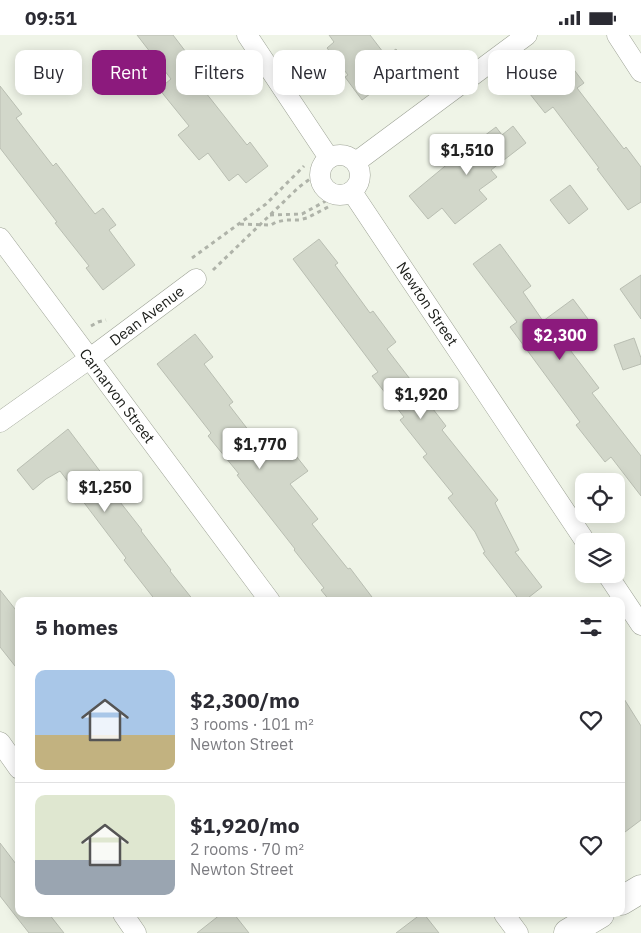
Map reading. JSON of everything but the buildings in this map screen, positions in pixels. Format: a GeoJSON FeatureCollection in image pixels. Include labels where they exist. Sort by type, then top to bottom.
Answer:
{"type":"FeatureCollection","features":[{"type":"Feature","properties":{"kind":"main road"},"geometry":{"type":"LineString","coordinates":[[625,899],[641,889]]}},
{"type":"Feature","properties":{"kind":"main road"},"geometry":{"type":"LineString","coordinates":[[568,933],[595,917]]}},
{"type":"Feature","properties":{"kind":"street"},"geometry":{"type":"LineString","coordinates":[[247,35],[318,165],[323,186],[339,197],[357,186],[361,178],[360,170],[351,157],[336,155],[318,165]]}},
{"type":"Feature","properties":{"kind":"street"},"geometry":{"type":"LineString","coordinates":[[356,162],[528,35]]}},
{"type":"Feature","properties":{"kind":"street"},"geometry":{"type":"LineString","coordinates":[[617,35],[641,72]]}},
{"type":"Feature","properties":{"kind":"street","name":"Newton Street"},"geometry":{"type":"LineString","coordinates":[[339,197],[579,533]]}},
{"type":"Feature","properties":{"kind":"street","name":"Carnarvon Street"},"geometry":{"type":"LineString","coordinates":[[0,238],[267,597]]}},
{"type":"Feature","properties":{"kind":"street","name":"Dean Avenue"},"geometry":{"type":"LineString","coordinates":[[0,422],[89,359],[191,271]]}},
{"type":"Feature","properties":{"kind":"street"},"geometry":{"type":"LineString","coordinates":[[613,583],[622,597]]}},
{"type":"Feature","properties":{"kind":"street"},"geometry":{"type":"LineString","coordinates":[[625,601],[641,625]]}},
{"type":"Feature","properties":{"kind":"street"},"geometry":{"type":"LineString","coordinates":[[0,743],[15,764]]}},
{"type":"Feature","properties":{"kind":"street"},"geometry":{"type":"LineString","coordinates":[[125,917],[136,933]]}},
{"type":"Feature","properties":{"kind":"street"},"geometry":{"type":"LineString","coordinates":[[506,917],[518,933]]}},
{"type":"Feature","properties":{"kind":"path"},"geometry":{"type":"LineString","coordinates":[[191,271],[208,275],[299,187],[318,165]]}},
{"type":"Feature","properties":{"kind":"path"},"geometry":{"type":"LineString","coordinates":[[191,271],[239,224],[318,165]]}},
{"type":"Feature","properties":{"kind":"path"},"geometry":{"type":"LineString","coordinates":[[269,215],[302,214],[339,197]]}},
{"type":"Feature","properties":{"kind":"path"},"geometry":{"type":"LineString","coordinates":[[239,224],[271,225],[286,220],[307,218],[339,197]]}},
{"type":"Feature","properties":{"kind":"path"},"geometry":{"type":"LineString","coordinates":[[74,338],[93,324],[111,318]]}}]}
